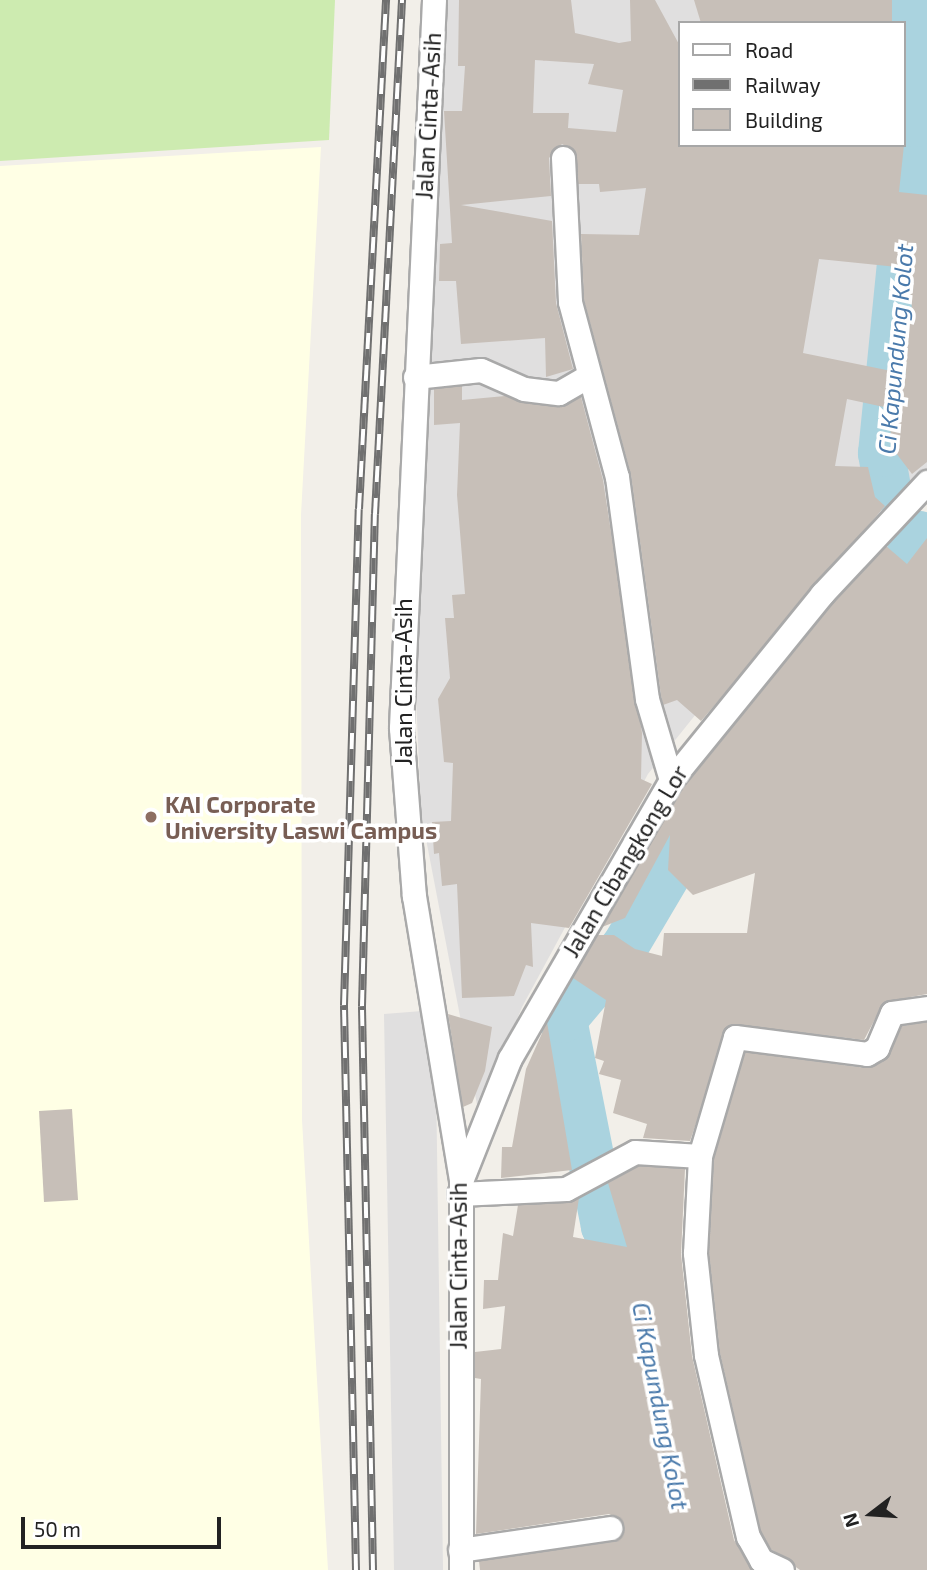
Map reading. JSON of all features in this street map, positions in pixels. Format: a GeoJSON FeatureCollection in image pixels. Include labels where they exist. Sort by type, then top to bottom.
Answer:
{"type":"FeatureCollection","features":[{"type":"Feature","properties":{"kind":"street","name":"Jalan Cinta-Asih"},"geometry":{"type":"LineString","coordinates":[[434,0],[403,580],[402,762],[416,910],[460,1188],[461,1560]]}},
{"type":"Feature","properties":{"kind":"street"},"geometry":{"type":"LineString","coordinates":[[563,158],[568,279],[587,377],[617,477],[647,699],[671,780]]}},
{"type":"Feature","properties":{"kind":"street"},"geometry":{"type":"LineString","coordinates":[[415,377],[481,370],[524,389],[559,393],[587,377]]}},
{"type":"Feature","properties":{"kind":"street","name":"Jalan Cibangkong Lor"},"geometry":{"type":"LineString","coordinates":[[460,1188],[510,1058],[671,780],[822,594],[927,482]]}},
{"type":"Feature","properties":{"kind":"street"},"geometry":{"type":"LineString","coordinates":[[782,1570],[761,1560],[748,1537],[706,1355],[695,1253],[700,1156],[735,1037],[867,1054],[877,1048],[892,1013],[927,1008]]}},
{"type":"Feature","properties":{"kind":"street"},"geometry":{"type":"LineString","coordinates":[[460,1188],[559,1191],[592,1171],[635,1152],[700,1156]]}},
{"type":"Feature","properties":{"kind":"street"},"geometry":{"type":"LineString","coordinates":[[461,1560],[610,1528]]}},
{"type":"Feature","properties":{"kind":"shaded area"},"geometry":{"type":"Polygon","coordinates":[[[448,0],[927,0],[927,468],[704,704],[648,774],[522,1007],[479,1115],[421,813],[412,602],[448,0]]]}},
{"type":"Feature","properties":{"kind":"shaded area","name":"KAI Corporate University Laswi Campus"},"geometry":{"type":"Polygon","coordinates":[[[321,147],[301,515],[302,1120],[328,1570],[0,1570],[0,166],[321,147]]]}},
{"type":"Feature","properties":{"kind":"shaded area"},"geometry":{"type":"Polygon","coordinates":[[[435,1010],[443,1570],[394,1570],[384,1014],[435,1010]]]}},
{"type":"Feature","properties":{"kind":"green space"},"geometry":{"type":"Polygon","coordinates":[[[0,0],[335,0],[329,140],[0,161],[0,0]]]}},
{"type":"Feature","properties":{"kind":"building"},"geometry":{"type":"Polygon","coordinates":[[[459,0],[571,0],[575,33],[619,43],[631,41],[630,0],[655,0],[678,42],[678,147],[904,147],[899,192],[927,195],[927,462],[912,474],[896,453],[884,407],[847,399],[835,466],[868,467],[875,497],[885,506],[701,721],[677,700],[663,705],[631,475],[584,300],[581,234],[639,235],[646,188],[600,192],[599,184],[578,184],[575,151],[562,144],[549,158],[551,196],[461,205],[552,221],[556,303],[573,369],[546,377],[545,338],[461,344],[456,281],[439,281],[440,244],[452,243],[444,111],[462,111],[465,66],[458,66],[459,0]],[[535,60],[533,113],[569,113],[568,128],[616,132],[623,90],[588,84],[594,64],[535,60]],[[819,259],[803,353],[906,374],[902,356],[912,309],[907,268],[819,259]]]}},
{"type":"Feature","properties":{"kind":"building"},"geometry":{"type":"Polygon","coordinates":[[[694,0],[892,0],[892,21],[700,21],[694,0]]]}},
{"type":"Feature","properties":{"kind":"building"},"geometry":{"type":"Polygon","coordinates":[[[462,386],[462,400],[505,396],[557,407],[581,397],[603,480],[642,733],[641,779],[652,784],[569,928],[531,923],[533,967],[526,965],[514,996],[462,998],[457,884],[442,886],[439,853],[434,854],[432,822],[451,821],[453,763],[444,762],[438,699],[450,678],[445,618],[454,618],[452,595],[465,594],[457,495],[460,423],[434,425],[434,389],[462,386]]]}},
{"type":"Feature","properties":{"kind":"building"},"geometry":{"type":"Polygon","coordinates":[[[927,538],[927,994],[884,1002],[864,1040],[730,1024],[690,1141],[643,1138],[647,1124],[613,1113],[621,1080],[599,1074],[604,1061],[595,1058],[606,1000],[573,978],[597,935],[614,935],[635,949],[662,956],[664,933],[747,933],[755,873],[693,895],[668,870],[670,835],[625,918],[602,927],[683,788],[833,603],[886,546],[907,564],[927,538]]]}},
{"type":"Feature","properties":{"kind":"building"},"geometry":{"type":"Polygon","coordinates":[[[448,1014],[492,1027],[485,1071],[472,1103],[463,1107],[448,1014]]]}},
{"type":"Feature","properties":{"kind":"building"},"geometry":{"type":"Polygon","coordinates":[[[547,1022],[572,1170],[501,1178],[502,1147],[512,1147],[526,1069],[547,1022]]]}},
{"type":"Feature","properties":{"kind":"building"},"geometry":{"type":"Polygon","coordinates":[[[927,1022],[927,1570],[800,1570],[771,1549],[761,1532],[720,1353],[709,1253],[714,1158],[745,1052],[866,1068],[889,1054],[902,1026],[927,1022]]]}},
{"type":"Feature","properties":{"kind":"building"},"geometry":{"type":"Polygon","coordinates":[[[72,1109],[78,1200],[44,1202],[39,1111],[72,1109]]]}},
{"type":"Feature","properties":{"kind":"building"},"geometry":{"type":"Polygon","coordinates":[[[638,1166],[685,1169],[681,1254],[692,1356],[734,1540],[752,1570],[480,1570],[479,1561],[612,1542],[623,1534],[621,1520],[609,1514],[476,1534],[481,1379],[475,1378],[475,1352],[501,1349],[505,1306],[483,1309],[484,1280],[498,1280],[503,1233],[513,1236],[518,1205],[579,1198],[573,1237],[627,1247],[608,1183],[638,1166]]]}},
{"type":"Feature","properties":{"kind":"waterway","name":"Ci Kapundung Kolot"},"geometry":{"type":"LineString","coordinates":[[887,487],[881,453],[914,123],[913,0]]}},
{"type":"Feature","properties":{"kind":"waterway","name":"Ci Kapundung Kolot"},"geometry":{"type":"LineString","coordinates":[[865,612],[905,563],[918,534]]}},
{"type":"Feature","properties":{"kind":"waterway","name":"Ci Kapundung Kolot"},"geometry":{"type":"LineString","coordinates":[[642,1303],[604,1226],[563,1019],[625,945],[703,813]]}},
{"type":"Feature","properties":{"kind":"railway"},"geometry":{"type":"LineString","coordinates":[[356,1570],[344,1005],[359,509],[386,0]]}},
{"type":"Feature","properties":{"kind":"railway"},"geometry":{"type":"LineString","coordinates":[[373,1570],[362,1006],[375,514],[402,0]]}},
{"type":"Feature","properties":{"kind":"place","name":"KAI Corporate University Laswi Campus"},"geometry":{"type":"Point","coordinates":[151,817]}}]}
